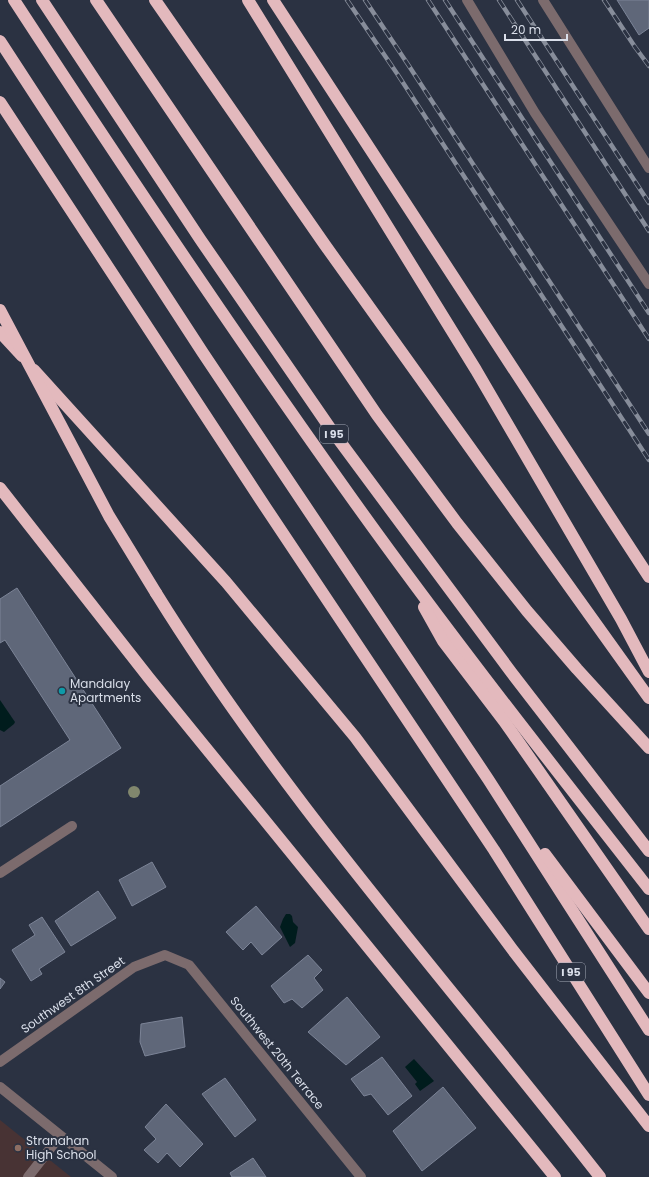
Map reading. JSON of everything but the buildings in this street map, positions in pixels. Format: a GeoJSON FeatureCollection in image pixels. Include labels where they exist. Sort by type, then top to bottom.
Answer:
{"type":"FeatureCollection","features":[{"type":"Feature","properties":{"kind":"highway"},"geometry":{"type":"LineString","coordinates":[[14,0],[181,253],[310,440],[507,708],[649,889]]}},
{"type":"Feature","properties":{"kind":"highway","name":"I 95"},"geometry":{"type":"LineString","coordinates":[[42,0],[192,226],[330,428],[511,672],[649,850]]}},
{"type":"Feature","properties":{"kind":"highway"},"geometry":{"type":"LineString","coordinates":[[96,0],[377,415],[457,523],[527,611],[649,748]]}},
{"type":"Feature","properties":{"kind":"highway"},"geometry":{"type":"LineString","coordinates":[[155,0],[329,252],[649,698]]}},
{"type":"Feature","properties":{"kind":"highway"},"geometry":{"type":"LineString","coordinates":[[248,0],[476,370],[621,620],[649,672]]}},
{"type":"Feature","properties":{"kind":"highway"},"geometry":{"type":"LineString","coordinates":[[273,0],[649,577]]}},
{"type":"Feature","properties":{"kind":"highway"},"geometry":{"type":"LineString","coordinates":[[0,41],[202,353],[488,779],[649,1030]]}},
{"type":"Feature","properties":{"kind":"highway","name":"I 95"},"geometry":{"type":"LineString","coordinates":[[0,102],[241,470],[494,850],[649,1095]]}},
{"type":"Feature","properties":{"kind":"highway"},"geometry":{"type":"LineString","coordinates":[[0,310],[109,516],[197,658],[265,755],[344,857],[600,1177]]}},
{"type":"Feature","properties":{"kind":"highway"},"geometry":{"type":"LineString","coordinates":[[0,332],[226,582],[355,737],[512,949],[649,1126]]}},
{"type":"Feature","properties":{"kind":"highway"},"geometry":{"type":"LineString","coordinates":[[0,488],[140,666],[555,1177]]}},
{"type":"Feature","properties":{"kind":"highway"},"geometry":{"type":"LineString","coordinates":[[400,564],[443,641],[504,721],[649,929]]}},
{"type":"Feature","properties":{"kind":"highway"},"geometry":{"type":"LineString","coordinates":[[488,779],[649,993]]}},
{"type":"Feature","properties":{"kind":"street"},"geometry":{"type":"LineString","coordinates":[[467,0],[535,113],[649,284]]}},
{"type":"Feature","properties":{"kind":"street"},"geometry":{"type":"LineString","coordinates":[[544,0],[649,168]]}},
{"type":"Feature","properties":{"kind":"street"},"geometry":{"type":"LineString","coordinates":[[0,873],[72,826]]}},
{"type":"Feature","properties":{"kind":"street","name":"Southwest 8th Street"},"geometry":{"type":"LineString","coordinates":[[0,1062],[134,967],[165,955]]}},
{"type":"Feature","properties":{"kind":"street","name":"Southwest 20th Terrace"},"geometry":{"type":"LineString","coordinates":[[165,955],[189,964],[361,1177]]}},
{"type":"Feature","properties":{"kind":"street"},"geometry":{"type":"LineString","coordinates":[[0,1087],[112,1177]]}},
{"type":"Feature","properties":{"kind":"street"},"geometry":{"type":"LineString","coordinates":[[28,1177],[60,1136]]}},
{"type":"Feature","properties":{"kind":"shaded area"},"geometry":{"type":"Polygon","coordinates":[[[0,700],[15,722],[4,732],[0,730],[0,700]]]}},
{"type":"Feature","properties":{"kind":"shaded area"},"geometry":{"type":"Polygon","coordinates":[[[286,914],[290,914],[292,916],[293,922],[298,927],[295,943],[290,947],[280,927],[286,914]]]}},
{"type":"Feature","properties":{"kind":"shaded area"},"geometry":{"type":"Polygon","coordinates":[[[414,1059],[434,1081],[420,1091],[415,1084],[417,1082],[405,1067],[414,1059]]]}},
{"type":"Feature","properties":{"kind":"shaded area","name":"Stranahan High School"},"geometry":{"type":"Polygon","coordinates":[[[0,1120],[71,1177],[0,1177],[0,1120]]]}},
{"type":"Feature","properties":{"kind":"railway"},"geometry":{"type":"LineString","coordinates":[[347,0],[398,75],[649,460]]}},
{"type":"Feature","properties":{"kind":"railway"},"geometry":{"type":"LineString","coordinates":[[365,0],[649,434]]}},
{"type":"Feature","properties":{"kind":"railway"},"geometry":{"type":"LineString","coordinates":[[428,0],[649,339]]}},
{"type":"Feature","properties":{"kind":"railway"},"geometry":{"type":"LineString","coordinates":[[445,0],[649,313]]}},
{"type":"Feature","properties":{"kind":"railway"},"geometry":{"type":"LineString","coordinates":[[499,0],[649,231]]}},
{"type":"Feature","properties":{"kind":"railway"},"geometry":{"type":"LineString","coordinates":[[517,0],[649,203]]}},
{"type":"Feature","properties":{"kind":"railway"},"geometry":{"type":"LineString","coordinates":[[604,0],[649,66]]}},
{"type":"Feature","properties":{"kind":"place","name":"Mandalay Apartments"},"geometry":{"type":"Point","coordinates":[62,691]}},
{"type":"Feature","properties":{"kind":"place","name":"Stranahan High School"},"geometry":{"type":"Point","coordinates":[18,1148]}}]}
